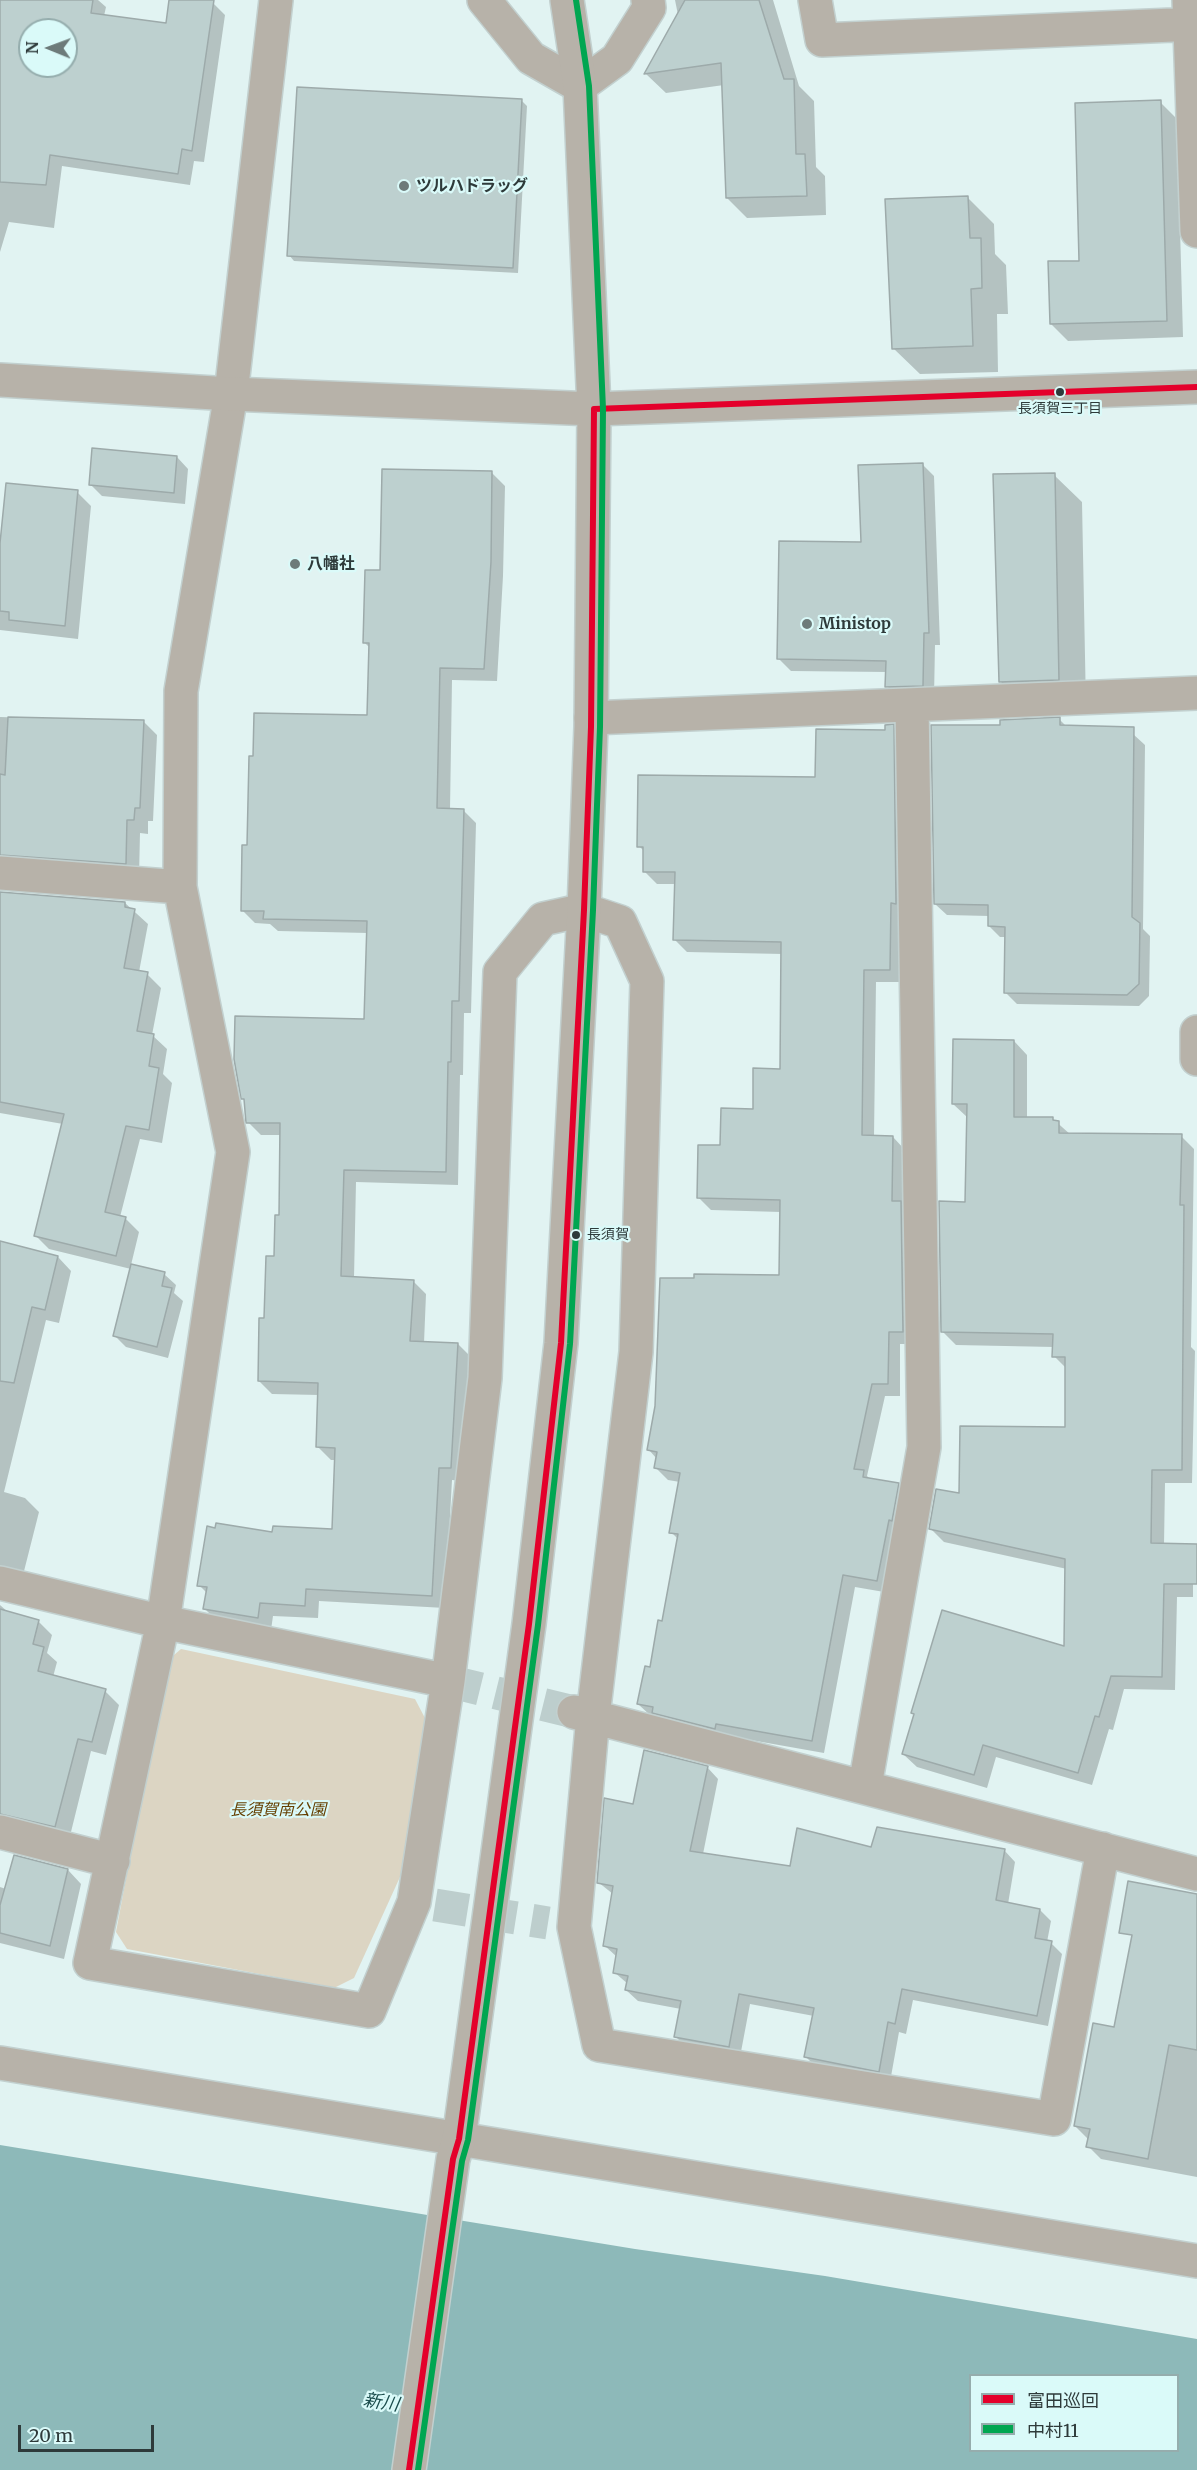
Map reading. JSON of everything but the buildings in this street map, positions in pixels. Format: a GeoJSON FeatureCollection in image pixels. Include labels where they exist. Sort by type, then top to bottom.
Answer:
{"type":"FeatureCollection","features":[{"type":"Feature","properties":{"kind":"street"},"geometry":{"type":"LineString","coordinates":[[276,0],[231,394],[181,691],[180,887],[233,1152],[163,1622],[90,1963],[369,2011],[425,1904],[448,1681],[485,1378],[500,972],[543,919],[584,910],[620,922],[647,981],[636,1352],[584,1714],[561,1925],[599,2044],[1054,2119],[1103,1849]]}},
{"type":"Feature","properties":{"kind":"street"},"geometry":{"type":"LineString","coordinates":[[484,0],[531,58],[580,86]]}},
{"type":"Feature","properties":{"kind":"street"},"geometry":{"type":"LineString","coordinates":[[409,2470],[529,1624],[561,1343],[584,910],[591,718],[594,410],[580,86],[567,0]]}},
{"type":"Feature","properties":{"kind":"street"},"geometry":{"type":"LineString","coordinates":[[580,86],[617,59],[649,8],[648,0]]}},
{"type":"Feature","properties":{"kind":"street"},"geometry":{"type":"LineString","coordinates":[[815,0],[822,39],[1192,16],[1197,231]]}},
{"type":"Feature","properties":{"kind":"street"},"geometry":{"type":"LineString","coordinates":[[0,380],[231,394],[594,410],[1197,387]]}},
{"type":"Feature","properties":{"kind":"street"},"geometry":{"type":"LineString","coordinates":[[591,718],[1197,693]]}},
{"type":"Feature","properties":{"kind":"street"},"geometry":{"type":"LineString","coordinates":[[865,1786],[924,1447],[912,705]]}},
{"type":"Feature","properties":{"kind":"street"},"geometry":{"type":"LineString","coordinates":[[0,873],[180,887]]}},
{"type":"Feature","properties":{"kind":"street"},"geometry":{"type":"LineString","coordinates":[[1197,1032],[1197,1059]]}},
{"type":"Feature","properties":{"kind":"street"},"geometry":{"type":"LineString","coordinates":[[0,1583],[163,1622],[448,1681]]}},
{"type":"Feature","properties":{"kind":"street"},"geometry":{"type":"LineString","coordinates":[[584,1714],[1197,1874]]}},
{"type":"Feature","properties":{"kind":"street"},"geometry":{"type":"LineString","coordinates":[[0,1832],[113,1861]]}},
{"type":"Feature","properties":{"kind":"street"},"geometry":{"type":"LineString","coordinates":[[0,2062],[456,2149],[1197,2261]]}},
{"type":"Feature","properties":{"kind":"green space","name":"長須賀南公園"},"geometry":{"type":"Polygon","coordinates":[[[181,1649],[415,1699],[427,1722],[410,1855],[354,1978],[334,1988],[127,1949],[116,1932],[167,1661],[181,1649]]]}},
{"type":"Feature","properties":{"kind":"water","name":"新川"},"geometry":{"type":"Polygon","coordinates":[[[0,2145],[635,2249],[825,2276],[1197,2339],[1197,2470],[0,2470],[0,2145]]]}},
{"type":"Feature","properties":{"kind":"tunnel"},"geometry":{"type":"LineString","coordinates":[[448,1681],[574,1712]]}},
{"type":"Feature","properties":{"kind":"tunnel"},"geometry":{"type":"LineString","coordinates":[[435,1905],[548,1923]]}},
{"type":"Feature","properties":{"kind":"transit line","name":"中村11"},"geometry":{"type":"LineString","coordinates":[[418,2470],[462,2161],[468,2140],[538,1625],[570,1344],[593,910],[600,727],[603,409],[589,86],[576,0]]}},
{"type":"Feature","properties":{"kind":"transit line","name":"富田巡回"},"geometry":{"type":"LineString","coordinates":[[594,409],[1197,387]]}},
{"type":"Feature","properties":{"kind":"transit line","name":"富田巡回"},"geometry":{"type":"LineString","coordinates":[[409,2470],[453,2159],[459,2139],[529,1624],[561,1343],[584,910],[591,727],[594,409]]}},
{"type":"Feature","properties":{"kind":"place","name":"ツルハドラッグ"},"geometry":{"type":"Point","coordinates":[404,186]}},
{"type":"Feature","properties":{"kind":"place","name":"長須賀三丁目"},"geometry":{"type":"Point","coordinates":[1060,392]}},
{"type":"Feature","properties":{"kind":"place","name":"八幡社"},"geometry":{"type":"Point","coordinates":[295,564]}},
{"type":"Feature","properties":{"kind":"place","name":"Ministop"},"geometry":{"type":"Point","coordinates":[807,624]}},
{"type":"Feature","properties":{"kind":"place","name":"長須賀"},"geometry":{"type":"Point","coordinates":[576,1235]}}]}
